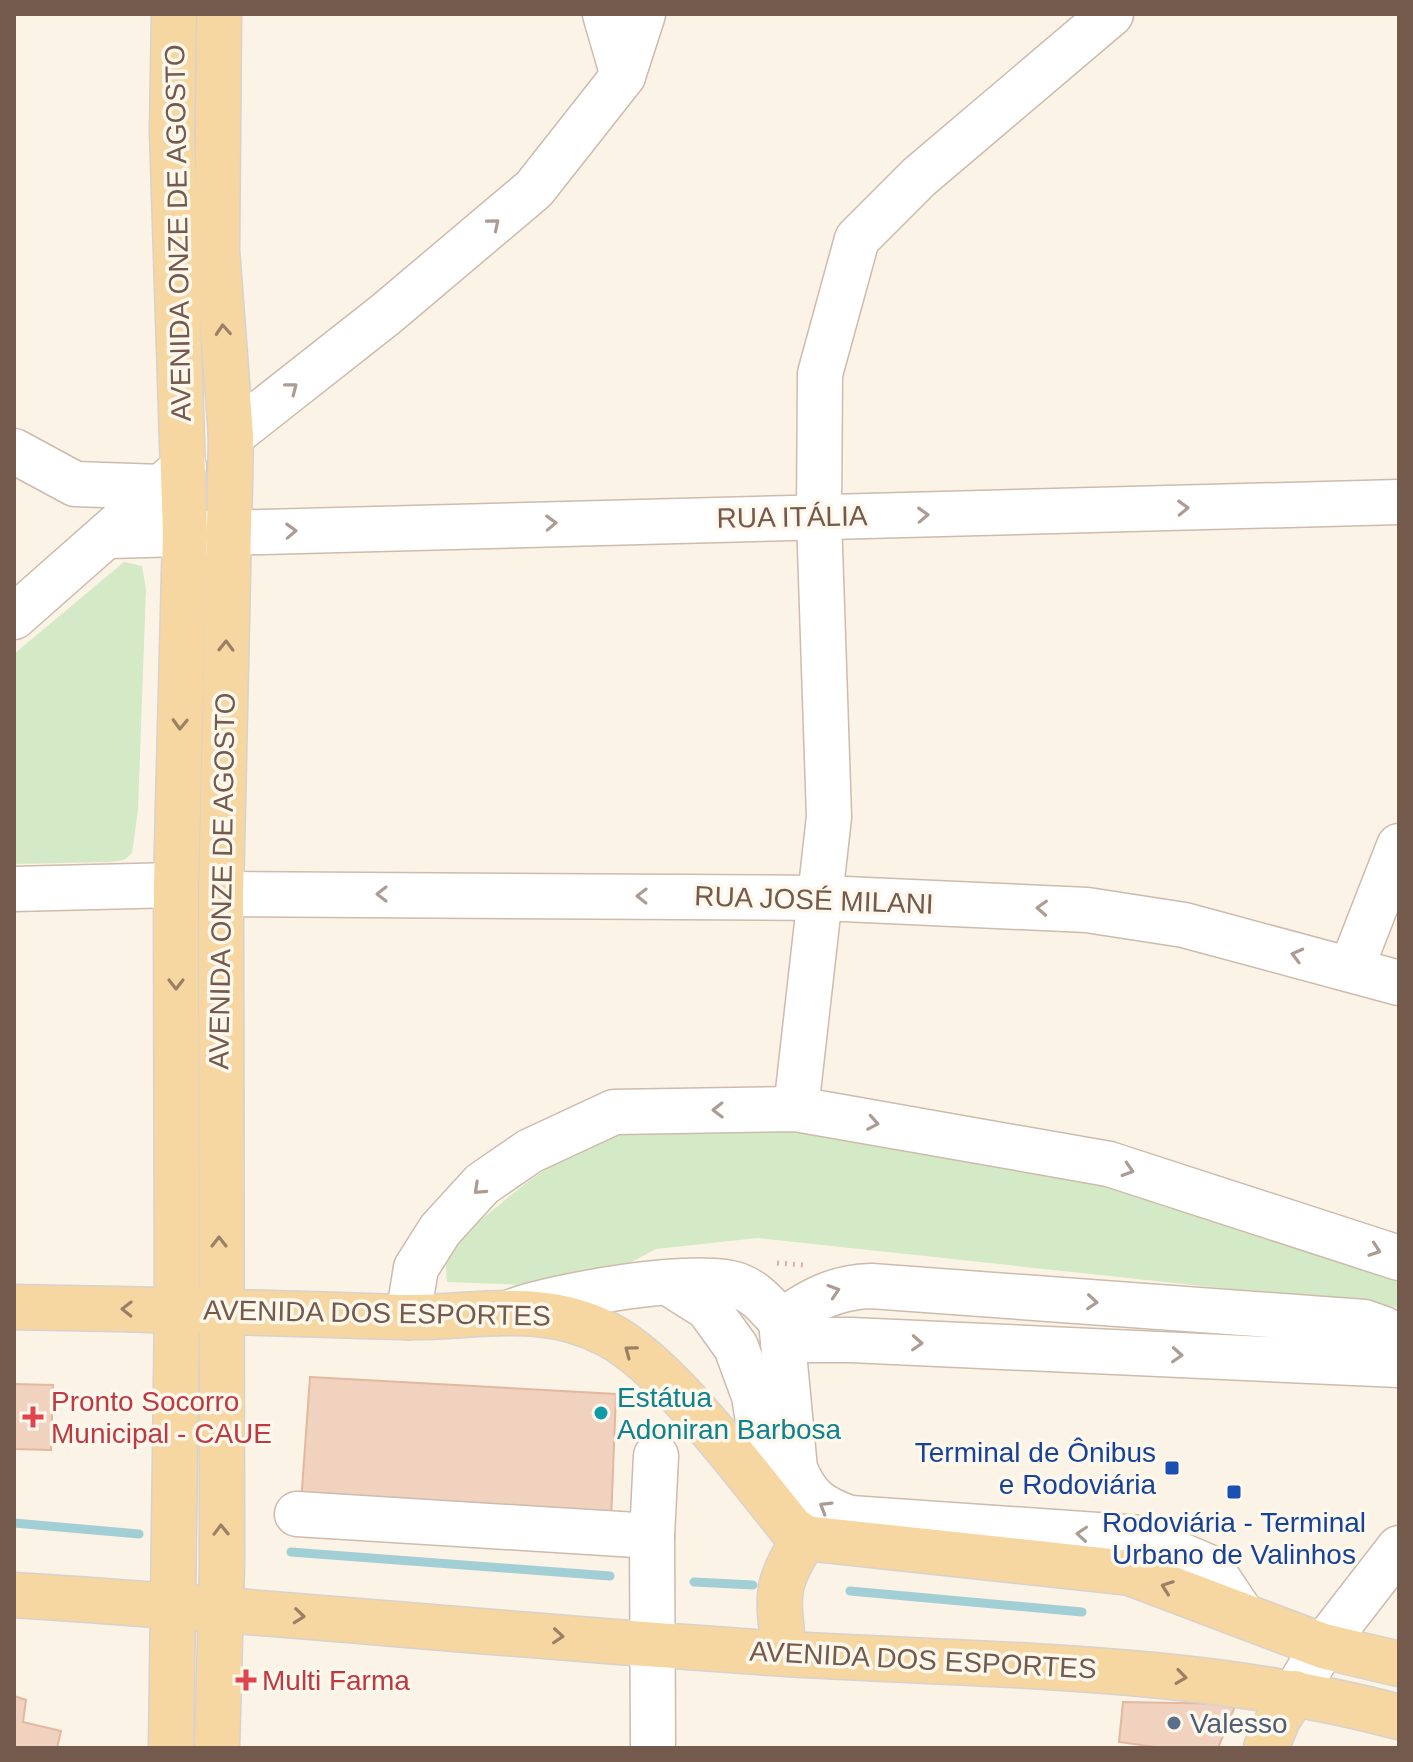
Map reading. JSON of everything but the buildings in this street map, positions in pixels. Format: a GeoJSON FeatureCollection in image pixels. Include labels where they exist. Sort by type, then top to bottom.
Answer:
{"type":"FeatureCollection","features":[{"type":"Feature","properties":{"kind":"main road","name":"AVENIDA ONZE DE AGOSTO"},"geometry":{"type":"LineString","coordinates":[[174,14],[172,477],[185,534],[176,885],[198,1311],[222,1608],[217,1748]]}},
{"type":"Feature","properties":{"kind":"main road","name":"AVENIDA ONZE DE AGOSTO"},"geometry":{"type":"LineString","coordinates":[[171,1748],[174,1605],[198,1311],[221,894],[231,436],[217,250],[219,14]]}},
{"type":"Feature","properties":{"kind":"main road","name":"AVENIDA DOS ESPORTES"},"geometry":{"type":"LineString","coordinates":[[14,1307],[408,1317],[511,1312],[570,1317],[611,1337],[644,1361],[706,1425],[798,1533]]}},
{"type":"Feature","properties":{"kind":"main road"},"geometry":{"type":"LineString","coordinates":[[784,1653],[779,1596],[783,1571],[798,1533],[1130,1573],[1323,1646],[1399,1664]]}},
{"type":"Feature","properties":{"kind":"main road","name":"AVENIDA DOS ESPORTES"},"geometry":{"type":"LineString","coordinates":[[14,1595],[222,1608],[341,1621],[784,1653],[1164,1675],[1295,1693],[1399,1717]]}},
{"type":"Feature","properties":{"kind":"main road"},"geometry":{"type":"LineString","coordinates":[[1266,1748],[1279,1717],[1295,1693]]}},
{"type":"Feature","properties":{"kind":"street"},"geometry":{"type":"LineString","coordinates":[[605,14],[623,76]]}},
{"type":"Feature","properties":{"kind":"street"},"geometry":{"type":"LineString","coordinates":[[231,436],[386,314],[534,189],[623,76],[643,14]]}},
{"type":"Feature","properties":{"kind":"street"},"geometry":{"type":"LineString","coordinates":[[796,1109],[829,817],[819,518],[820,374],[857,239],[919,177],[1111,14]]}},
{"type":"Feature","properties":{"kind":"street"},"geometry":{"type":"LineString","coordinates":[[14,451],[75,484],[108,536]]}},
{"type":"Feature","properties":{"kind":"street"},"geometry":{"type":"LineString","coordinates":[[75,484],[172,477]]}},
{"type":"Feature","properties":{"kind":"street"},"geometry":{"type":"LineString","coordinates":[[14,617],[172,477]]}},
{"type":"Feature","properties":{"kind":"street","name":"RUA ITÁLIA"},"geometry":{"type":"LineString","coordinates":[[108,536],[1399,502]]}},
{"type":"Feature","properties":{"kind":"street"},"geometry":{"type":"LineString","coordinates":[[1351,969],[1399,846]]}},
{"type":"Feature","properties":{"kind":"street"},"geometry":{"type":"LineString","coordinates":[[14,889],[176,885]]}},
{"type":"Feature","properties":{"kind":"street","name":"RUA JOSÉ MILANI"},"geometry":{"type":"LineString","coordinates":[[221,894],[822,898],[1087,910],[1184,925],[1399,983]]}},
{"type":"Feature","properties":{"kind":"street"},"geometry":{"type":"LineString","coordinates":[[408,1317],[416,1268],[440,1230],[482,1184],[530,1151],[614,1112],[796,1109],[1109,1164],[1399,1258]]}},
{"type":"Feature","properties":{"kind":"street"},"geometry":{"type":"LineString","coordinates":[[670,1284],[708,1308],[736,1347],[754,1396],[762,1446],[798,1533]]}},
{"type":"Feature","properties":{"kind":"street"},"geometry":{"type":"LineString","coordinates":[[511,1312],[539,1301],[594,1291],[670,1284],[737,1284],[755,1294],[782,1330],[795,1469],[805,1492],[824,1509],[850,1518],[1141,1538],[1211,1568],[1241,1613]]}},
{"type":"Feature","properties":{"kind":"street"},"geometry":{"type":"LineString","coordinates":[[782,1330],[820,1295],[846,1286],[871,1286],[1364,1322],[1384,1329],[1399,1341]]}},
{"type":"Feature","properties":{"kind":"street"},"geometry":{"type":"LineString","coordinates":[[782,1330],[851,1340],[1399,1365]]}},
{"type":"Feature","properties":{"kind":"street"},"geometry":{"type":"LineString","coordinates":[[653,1748],[652,1536],[656,1456]]}},
{"type":"Feature","properties":{"kind":"street"},"geometry":{"type":"LineString","coordinates":[[297,1514],[652,1536]]}},
{"type":"Feature","properties":{"kind":"street"},"geometry":{"type":"LineString","coordinates":[[1295,1693],[1323,1646],[1399,1548]]}},
{"type":"Feature","properties":{"kind":"green space"},"geometry":{"type":"Polygon","coordinates":[[[124,562],[142,566],[146,589],[138,810],[132,853],[124,860],[111,862],[14,864],[14,654],[124,562]]]}},
{"type":"Feature","properties":{"kind":"green space"},"geometry":{"type":"Polygon","coordinates":[[[762,1120],[1069,1174],[1399,1278],[1399,1312],[1396,1307],[758,1238],[656,1249],[584,1287],[447,1282],[445,1250],[536,1176],[585,1146],[639,1126],[684,1121],[762,1120]]]}},
{"type":"Feature","properties":{"kind":"waterway"},"geometry":{"type":"LineString","coordinates":[[14,1523],[139,1534]]}},
{"type":"Feature","properties":{"kind":"waterway"},"geometry":{"type":"LineString","coordinates":[[291,1552],[610,1576]]}},
{"type":"Feature","properties":{"kind":"waterway"},"geometry":{"type":"LineString","coordinates":[[694,1582],[753,1585]]}},
{"type":"Feature","properties":{"kind":"waterway"},"geometry":{"type":"LineString","coordinates":[[850,1591],[1082,1612]]}},
{"type":"Feature","properties":{"kind":"place","name":"Estátua Adoniran Barbosa"},"geometry":{"type":"Point","coordinates":[601,1413]}},
{"type":"Feature","properties":{"kind":"place","name":"Pronto Socorro Municipal - CAUE"},"geometry":{"type":"Point","coordinates":[33,1417]}},
{"type":"Feature","properties":{"kind":"place","name":"Terminal de Ônibus e Rodoviária"},"geometry":{"type":"Point","coordinates":[1172,1468]}},
{"type":"Feature","properties":{"kind":"place","name":"Rodoviária - Terminal Urbano de Valinhos"},"geometry":{"type":"Point","coordinates":[1234,1492]}},
{"type":"Feature","properties":{"kind":"place","name":"Multi Farma"},"geometry":{"type":"Point","coordinates":[246,1680]}},
{"type":"Feature","properties":{"kind":"place","name":"Valesso"},"geometry":{"type":"Point","coordinates":[1174,1723]}}]}
